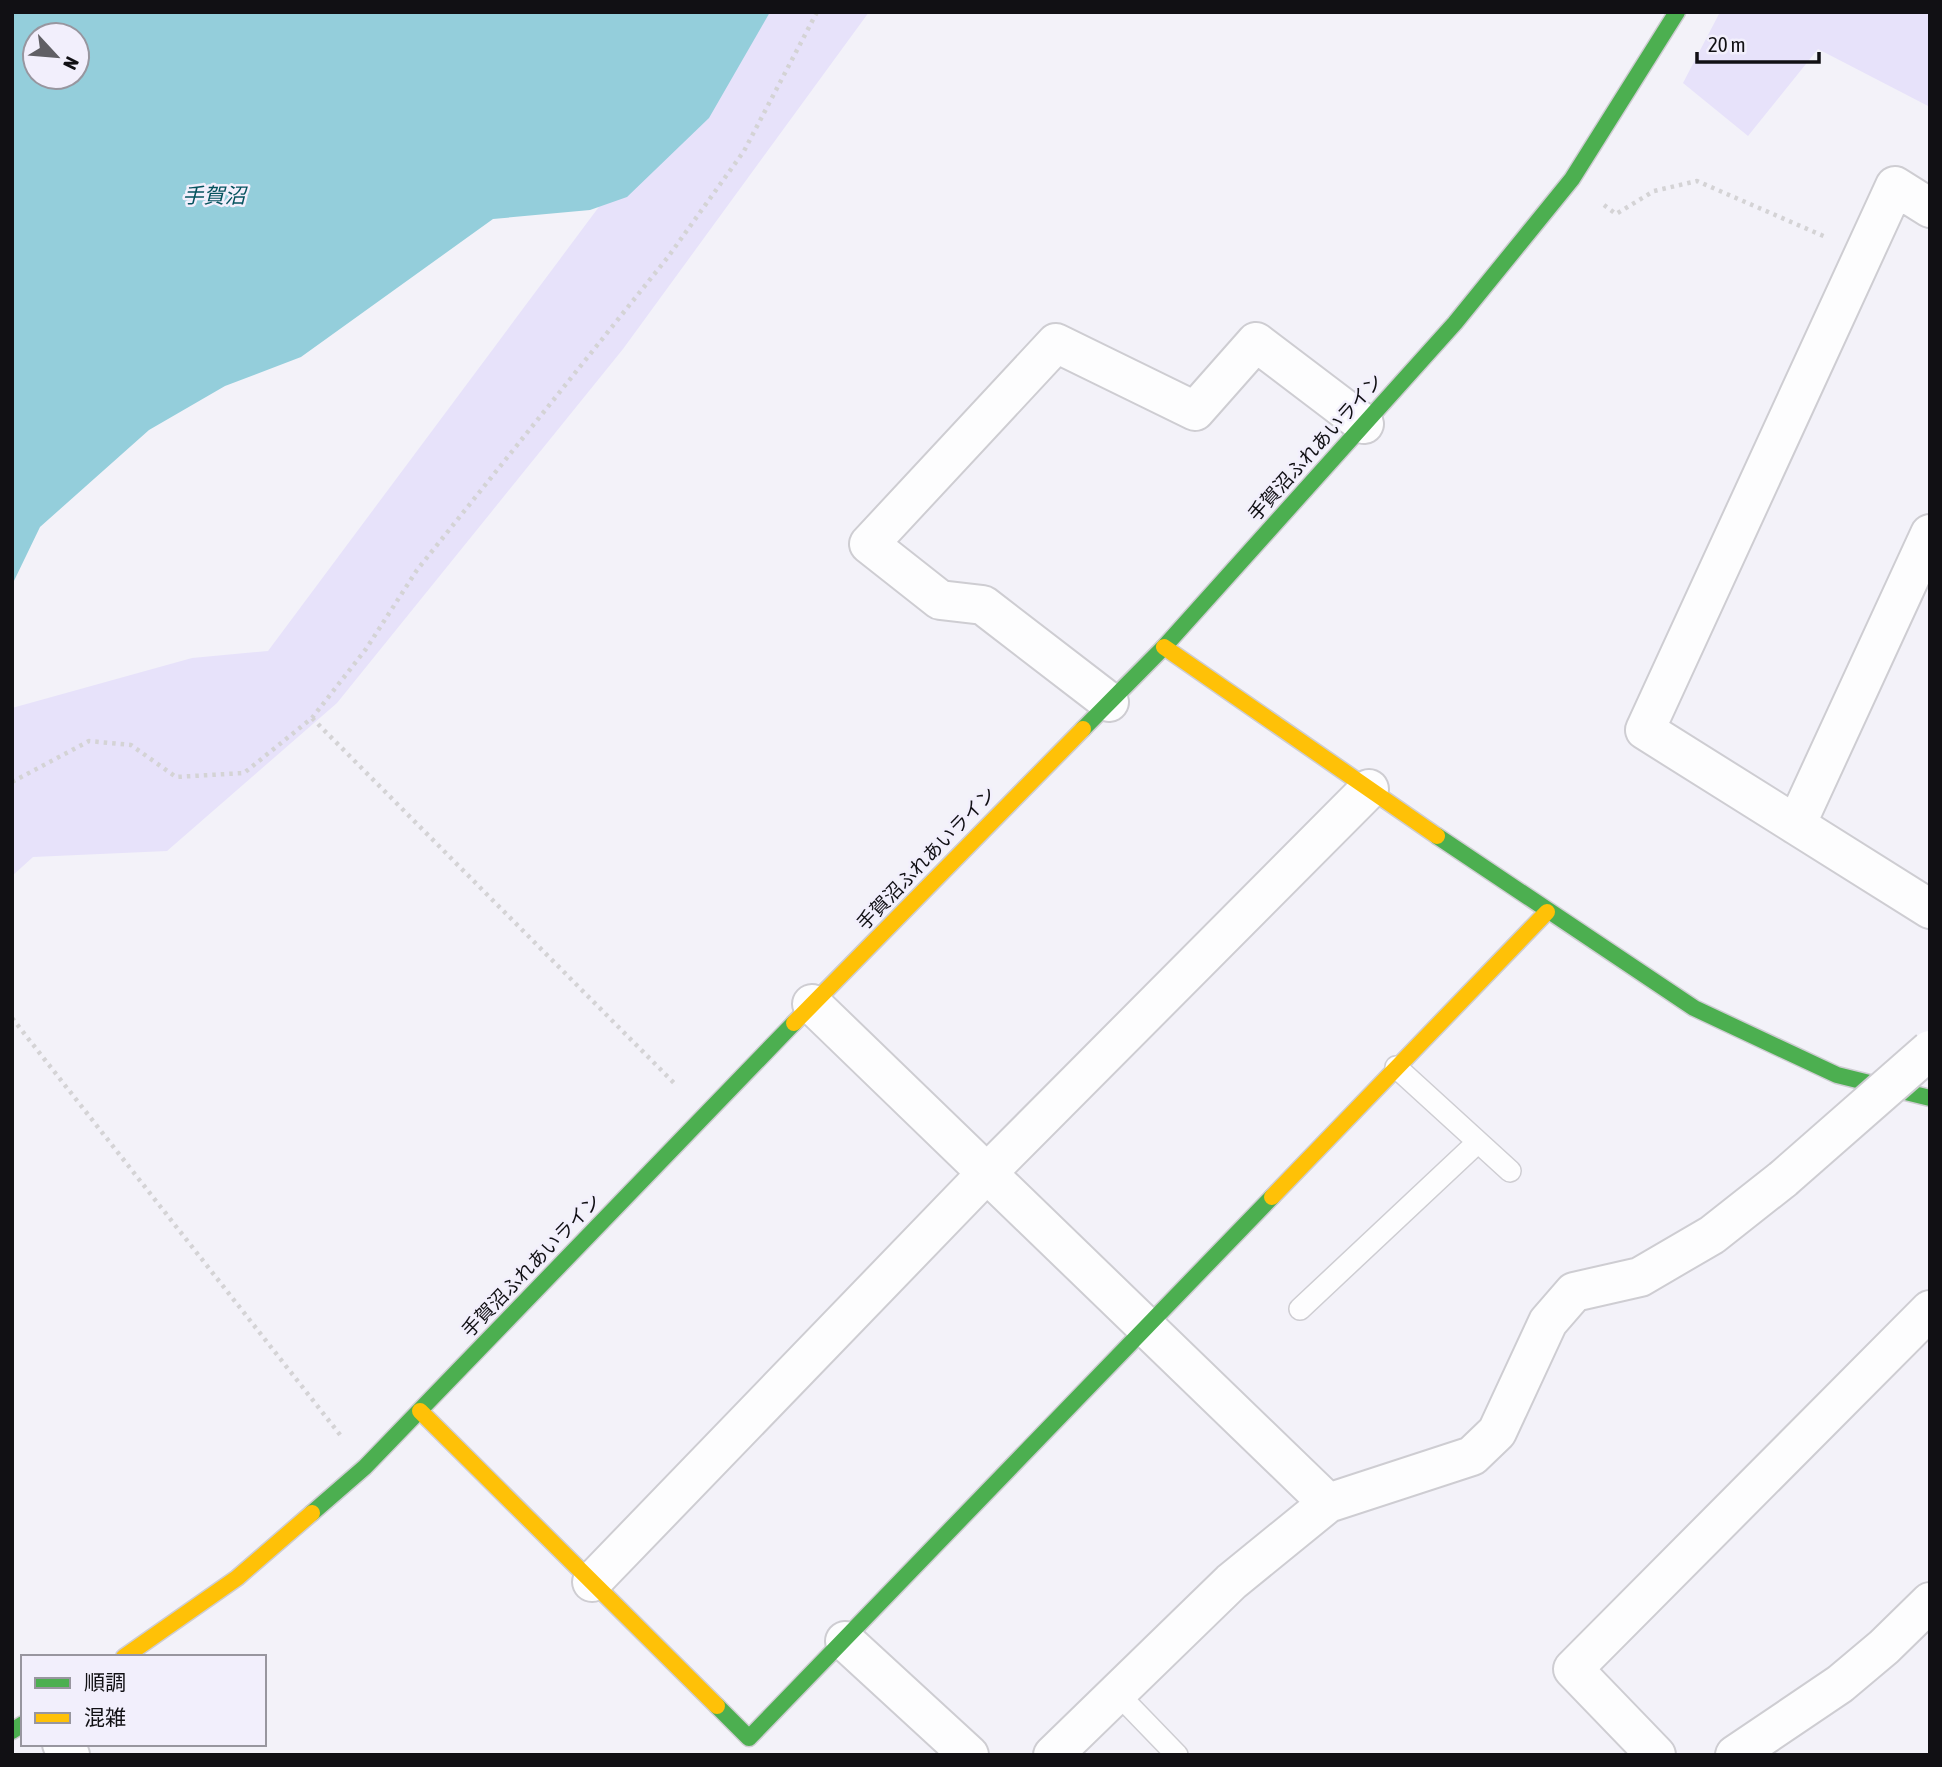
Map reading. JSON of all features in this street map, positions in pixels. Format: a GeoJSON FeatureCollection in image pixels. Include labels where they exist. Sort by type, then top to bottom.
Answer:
{"type":"FeatureCollection","features":[{"type":"Feature","properties":{"kind":"street","name":"手賀沼ふれあいライン"},"geometry":{"type":"LineString","coordinates":[[127,1655],[237,1578],[365,1467],[704,1114],[1164,647],[1455,323],[1572,179],[1677,12]]}},
{"type":"Feature","properties":{"kind":"street"},"geometry":{"type":"LineString","coordinates":[[1930,208],[1895,186],[1645,730],[1930,909]]}},
{"type":"Feature","properties":{"kind":"street"},"geometry":{"type":"LineString","coordinates":[[1109,702],[983,605],[940,600],[869,544],[1056,343],[1195,411],[1256,342],[1364,424]]}},
{"type":"Feature","properties":{"kind":"street"},"geometry":{"type":"LineString","coordinates":[[1796,825],[1930,534]]}},
{"type":"Feature","properties":{"kind":"street"},"geometry":{"type":"LineString","coordinates":[[1164,647],[1547,912],[1694,1008],[1837,1075],[1930,1098]]}},
{"type":"Feature","properties":{"kind":"street"},"geometry":{"type":"LineString","coordinates":[[592,1582],[986,1174],[1369,789]]}},
{"type":"Feature","properties":{"kind":"street"},"geometry":{"type":"LineString","coordinates":[[420,1411],[748,1738],[845,1641],[1547,912]]}},
{"type":"Feature","properties":{"kind":"street"},"geometry":{"type":"LineString","coordinates":[[812,1004],[1328,1503]]}},
{"type":"Feature","properties":{"kind":"street"},"geometry":{"type":"LineString","coordinates":[[1053,1755],[1231,1582],[1328,1503],[1472,1456],[1497,1432],[1548,1322],[1574,1292],[1640,1277],[1712,1235],[1783,1179],[1930,1049]]}},
{"type":"Feature","properties":{"kind":"street"},"geometry":{"type":"LineString","coordinates":[[1657,1755],[1573,1669],[1930,1310]]}},
{"type":"Feature","properties":{"kind":"street"},"geometry":{"type":"LineString","coordinates":[[1735,1755],[1840,1684],[1922,1621]]}},
{"type":"Feature","properties":{"kind":"street"},"geometry":{"type":"LineString","coordinates":[[845,1641],[969,1755]]}},
{"type":"Feature","properties":{"kind":"lane"},"geometry":{"type":"LineString","coordinates":[[1396,1067],[1510,1171]]}},
{"type":"Feature","properties":{"kind":"lane"},"geometry":{"type":"LineString","coordinates":[[1300,1309],[1478,1142]]}},
{"type":"Feature","properties":{"kind":"lane"},"geometry":{"type":"LineString","coordinates":[[1117,1693],[1177,1755]]}},
{"type":"Feature","properties":{"kind":"path"},"geometry":{"type":"LineString","coordinates":[[12,782],[89,741],[131,745],[176,777],[244,773],[312,718],[366,649],[417,570],[668,257],[744,151],[817,12]]}},
{"type":"Feature","properties":{"kind":"path"},"geometry":{"type":"LineString","coordinates":[[1597,200],[1616,214],[1654,191],[1697,181],[1864,254]]}},
{"type":"Feature","properties":{"kind":"path"},"geometry":{"type":"LineString","coordinates":[[312,718],[704,1114]]}},
{"type":"Feature","properties":{"kind":"path"},"geometry":{"type":"LineString","coordinates":[[12,1018],[365,1467]]}},
{"type":"Feature","properties":{"kind":"shaded area"},"geometry":{"type":"Polygon","coordinates":[[[734,12],[869,12],[623,349],[337,703],[167,851],[33,857],[12,876],[12,708],[192,658],[268,651],[715,51],[734,12]]]}},
{"type":"Feature","properties":{"kind":"shaded area"},"geometry":{"type":"Polygon","coordinates":[[[1720,12],[1930,12],[1930,107],[1818,49],[1748,136],[1683,83],[1720,12]]]}},
{"type":"Feature","properties":{"kind":"water","name":"手賀沼"},"geometry":{"type":"Polygon","coordinates":[[[12,12],[770,12],[709,118],[627,197],[590,210],[493,219],[301,357],[225,386],[149,430],[40,527],[12,585],[12,12]]]}},
{"type":"Feature","properties":{"kind":"traffic: fast"},"geometry":{"type":"LineString","coordinates":[[1083,729],[1164,647],[1455,323],[1572,179],[1677,12]]}},
{"type":"Feature","properties":{"kind":"traffic: fast"},"geometry":{"type":"LineString","coordinates":[[1437,836],[1694,1008],[1837,1075],[1930,1098]]}},
{"type":"Feature","properties":{"kind":"traffic: fast"},"geometry":{"type":"LineString","coordinates":[[312,1513],[365,1467],[794,1023]]}},
{"type":"Feature","properties":{"kind":"traffic: fast"},"geometry":{"type":"LineString","coordinates":[[717,1706],[749,1738],[1272,1197]]}},
{"type":"Feature","properties":{"kind":"traffic: fast"},"geometry":{"type":"LineString","coordinates":[[12,1731],[21,1725]]}},
{"type":"Feature","properties":{"kind":"traffic: slow"},"geometry":{"type":"LineString","coordinates":[[1164,647],[1437,836]]}},
{"type":"Feature","properties":{"kind":"traffic: slow"},"geometry":{"type":"LineString","coordinates":[[794,1023],[1083,729]]}},
{"type":"Feature","properties":{"kind":"traffic: slow"},"geometry":{"type":"LineString","coordinates":[[1272,1197],[1547,912]]}},
{"type":"Feature","properties":{"kind":"traffic: slow"},"geometry":{"type":"LineString","coordinates":[[420,1411],[717,1706]]}},
{"type":"Feature","properties":{"kind":"traffic: slow"},"geometry":{"type":"LineString","coordinates":[[127,1655],[237,1578],[312,1513]]}}]}
